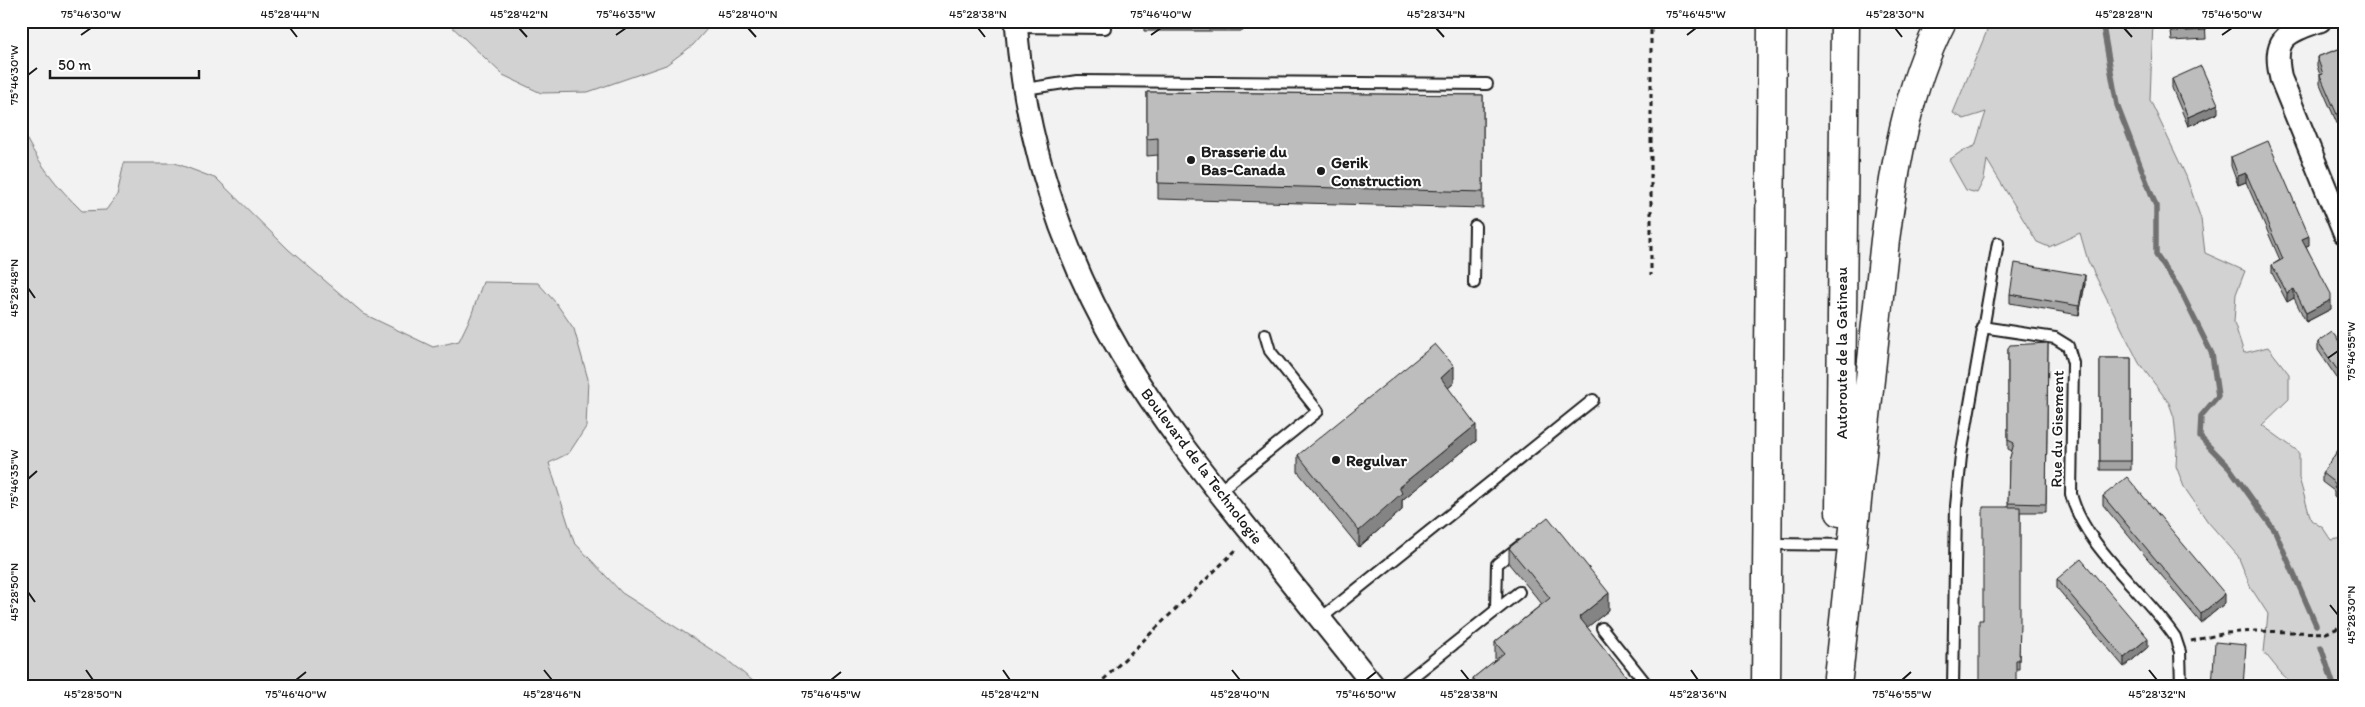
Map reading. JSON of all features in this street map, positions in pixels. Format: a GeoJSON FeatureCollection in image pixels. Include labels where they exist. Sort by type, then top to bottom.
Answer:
{"type":"FeatureCollection","features":[{"type":"Feature","properties":{"kind":"highway"},"geometry":{"type":"LineString","coordinates":[[1766,686],[1772,21]]}},
{"type":"Feature","properties":{"kind":"highway","name":"Autoroute de la Gatineau"},"geometry":{"type":"LineString","coordinates":[[1845,21],[1846,545]]}},
{"type":"Feature","properties":{"kind":"highway"},"geometry":{"type":"LineString","coordinates":[[1838,681],[1846,545],[1884,240],[1894,178],[1913,94],[1942,21]]}},
{"type":"Feature","properties":{"kind":"street"},"geometry":{"type":"LineString","coordinates":[[2320,21],[2287,34],[2278,50],[2281,79],[2344,233]]}},
{"type":"Feature","properties":{"kind":"street","name":"Boulevard de la Technologie"},"geometry":{"type":"LineString","coordinates":[[1016,24],[1025,89],[1042,167],[1066,238],[1090,295],[1121,353],[1146,394],[1218,492],[1374,686]]}},
{"type":"Feature","properties":{"kind":"lane"},"geometry":{"type":"LineString","coordinates":[[1016,24],[1105,28],[1105,21]]}},
{"type":"Feature","properties":{"kind":"lane"},"geometry":{"type":"LineString","coordinates":[[1025,89],[1077,81],[1487,84]]}},
{"type":"Feature","properties":{"kind":"lane"},"geometry":{"type":"LineString","coordinates":[[1474,283],[1475,226]]}},
{"type":"Feature","properties":{"kind":"lane"},"geometry":{"type":"LineString","coordinates":[[1953,686],[1956,506],[1961,456],[1998,243]]}},
{"type":"Feature","properties":{"kind":"lane","name":"Rue du Gisement"},"geometry":{"type":"LineString","coordinates":[[1982,327],[2055,338],[2068,346],[2073,363],[2071,494],[2074,506],[2086,529],[2169,628],[2178,644],[2181,664],[2181,686]]}},
{"type":"Feature","properties":{"kind":"lane"},"geometry":{"type":"LineString","coordinates":[[1218,492],[1318,411],[1270,350],[1265,334]]}},
{"type":"Feature","properties":{"kind":"lane"},"geometry":{"type":"LineString","coordinates":[[1320,619],[1593,400]]}},
{"type":"Feature","properties":{"kind":"lane"},"geometry":{"type":"LineString","coordinates":[[1496,609],[1497,564],[1525,541]]}},
{"type":"Feature","properties":{"kind":"lane"},"geometry":{"type":"LineString","coordinates":[[1768,544],[1846,545]]}},
{"type":"Feature","properties":{"kind":"lane"},"geometry":{"type":"LineString","coordinates":[[1401,686],[1519,592]]}},
{"type":"Feature","properties":{"kind":"lane"},"geometry":{"type":"LineString","coordinates":[[1602,628],[1648,686]]}},
{"type":"Feature","properties":{"kind":"path"},"geometry":{"type":"LineString","coordinates":[[1651,21],[1651,275]]}},
{"type":"Feature","properties":{"kind":"path"},"geometry":{"type":"LineString","coordinates":[[1097,686],[1252,535]]}},
{"type":"Feature","properties":{"kind":"path"},"geometry":{"type":"LineString","coordinates":[[2178,644],[2226,633],[2255,631],[2326,633],[2336,629],[2344,622]]}},
{"type":"Feature","properties":{"kind":"shaded area"},"geometry":{"type":"Polygon","coordinates":[[[446,21],[714,21],[693,45],[666,65],[588,92],[541,93],[503,75],[446,21]]]}},
{"type":"Feature","properties":{"kind":"shaded area"},"geometry":{"type":"Polygon","coordinates":[[[1991,21],[2153,21],[2150,100],[2186,176],[2201,219],[2205,253],[2245,271],[2236,294],[2234,322],[2244,353],[2268,347],[2289,374],[2289,399],[2262,425],[2299,452],[2299,478],[2311,520],[2323,528],[2331,540],[2344,538],[2344,686],[2295,686],[2281,673],[2264,652],[2268,614],[2251,588],[2238,556],[2208,522],[2184,487],[2176,466],[2177,448],[2174,417],[2169,403],[2139,363],[2088,261],[2080,233],[2049,247],[2037,242],[1987,160],[1984,179],[1977,193],[1966,190],[1949,160],[1962,151],[1975,146],[1986,112],[1964,119],[1953,113],[1991,21]]]}},
{"type":"Feature","properties":{"kind":"shaded area"},"geometry":{"type":"Polygon","coordinates":[[[21,128],[47,172],[82,211],[106,210],[117,195],[124,163],[175,163],[217,179],[289,250],[364,314],[433,347],[459,341],[471,316],[483,282],[538,283],[556,303],[574,329],[588,379],[586,427],[569,453],[549,463],[574,542],[622,593],[726,659],[759,686],[21,686],[21,128]]]}},
{"type":"Feature","properties":{"kind":"building"},"geometry":{"type":"Polygon","coordinates":[[[2170,21],[2205,21],[2206,30],[2172,32],[2170,21]]]}},
{"type":"Feature","properties":{"kind":"building"},"geometry":{"type":"Polygon","coordinates":[[[2344,47],[2344,134],[2320,75],[2323,74],[2317,57],[2344,47]]]}},
{"type":"Feature","properties":{"kind":"building"},"geometry":{"type":"Polygon","coordinates":[[[2201,66],[2218,104],[2188,117],[2172,79],[2201,66]]]}},
{"type":"Feature","properties":{"kind":"building"},"geometry":{"type":"Polygon","coordinates":[[[1147,92],[1483,95],[1483,192],[1158,183],[1158,138],[1147,139],[1147,92]]]}},
{"type":"Feature","properties":{"kind":"building"},"geometry":{"type":"Polygon","coordinates":[[[2268,141],[2309,236],[2302,239],[2331,294],[2331,300],[2306,313],[2294,289],[2287,293],[2272,265],[2283,259],[2246,173],[2238,176],[2231,157],[2268,141]]]}},
{"type":"Feature","properties":{"kind":"building"},"geometry":{"type":"Polygon","coordinates":[[[2015,263],[2085,275],[2079,306],[2010,294],[2015,263]]]}},
{"type":"Feature","properties":{"kind":"building"},"geometry":{"type":"Polygon","coordinates":[[[2332,332],[2344,348],[2343,378],[2318,342],[2332,332]]]}},
{"type":"Feature","properties":{"kind":"building"},"geometry":{"type":"Polygon","coordinates":[[[2048,343],[2046,504],[2008,503],[2009,461],[2014,443],[2008,440],[2008,348],[2010,345],[2048,343]]]}},
{"type":"Feature","properties":{"kind":"building"},"geometry":{"type":"Polygon","coordinates":[[[1435,344],[1454,366],[1441,378],[1476,425],[1399,487],[1402,493],[1359,531],[1298,455],[1435,344]]]}},
{"type":"Feature","properties":{"kind":"building"},"geometry":{"type":"Polygon","coordinates":[[[2100,358],[2131,358],[2131,461],[2100,461],[2100,358]]]}},
{"type":"Feature","properties":{"kind":"building"},"geometry":{"type":"Polygon","coordinates":[[[2344,442],[2344,495],[2334,487],[2336,484],[2322,473],[2344,442]]]}},
{"type":"Feature","properties":{"kind":"building"},"geometry":{"type":"Polygon","coordinates":[[[2127,477],[2225,594],[2201,614],[2103,496],[2127,477]]]}},
{"type":"Feature","properties":{"kind":"building"},"geometry":{"type":"Polygon","coordinates":[[[1983,507],[2020,507],[2020,624],[2019,660],[2016,660],[2016,686],[1979,686],[1979,620],[1983,620],[1983,507]]]}},
{"type":"Feature","properties":{"kind":"building"},"geometry":{"type":"Polygon","coordinates":[[[1548,517],[1609,593],[1579,617],[1634,686],[1479,686],[1473,678],[1504,653],[1495,642],[1550,598],[1509,548],[1548,517]]]}},
{"type":"Feature","properties":{"kind":"building"},"geometry":{"type":"Polygon","coordinates":[[[2081,559],[2148,638],[2124,658],[2057,579],[2081,559]]]}},
{"type":"Feature","properties":{"kind":"building"},"geometry":{"type":"Polygon","coordinates":[[[2215,642],[2246,645],[2243,686],[2212,686],[2215,642]]]}},
{"type":"Feature","properties":{"kind":"waterway"},"geometry":{"type":"LineString","coordinates":[[2102,21],[2117,105],[2156,206],[2156,255],[2179,288],[2212,354],[2218,396],[2201,416],[2200,437],[2229,467],[2275,531],[2316,625]]}},
{"type":"Feature","properties":{"kind":"waterway"},"geometry":{"type":"LineString","coordinates":[[2321,647],[2334,686]]}},
{"type":"Feature","properties":{"kind":"place","name":"Brasserie du Bas-Canada"},"geometry":{"type":"Point","coordinates":[1191,160]}},
{"type":"Feature","properties":{"kind":"place","name":"Gerik Construction"},"geometry":{"type":"Point","coordinates":[1321,171]}},
{"type":"Feature","properties":{"kind":"place","name":"Regulvar"},"geometry":{"type":"Point","coordinates":[1336,460]}}]}
